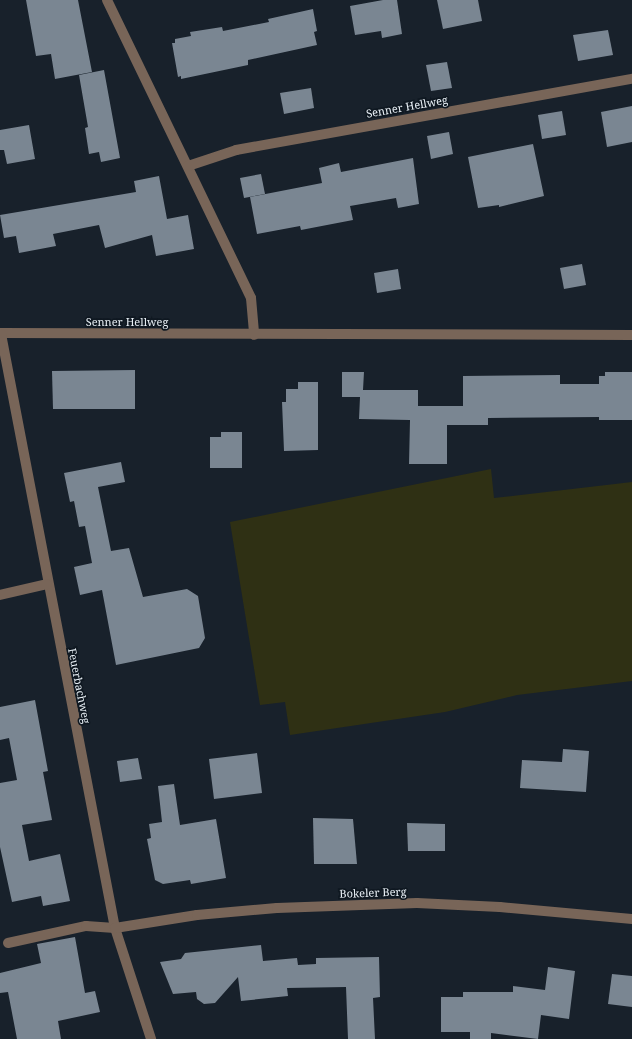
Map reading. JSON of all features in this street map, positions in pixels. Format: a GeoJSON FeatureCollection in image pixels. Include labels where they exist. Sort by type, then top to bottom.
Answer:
{"type":"FeatureCollection","features":[{"type":"Feature","properties":{"kind":"street"},"geometry":{"type":"LineString","coordinates":[[107,0],[251,298],[254,335]]}},
{"type":"Feature","properties":{"kind":"street","name":"Senner Hellweg"},"geometry":{"type":"LineString","coordinates":[[188,166],[236,150],[632,79]]}},
{"type":"Feature","properties":{"kind":"street","name":"Senner Hellweg"},"geometry":{"type":"LineString","coordinates":[[0,334],[632,335]]}},
{"type":"Feature","properties":{"kind":"street","name":"Feuerbachweg"},"geometry":{"type":"LineString","coordinates":[[0,334],[47,584],[115,928],[151,1039]]}},
{"type":"Feature","properties":{"kind":"street"},"geometry":{"type":"LineString","coordinates":[[0,595],[47,584]]}},
{"type":"Feature","properties":{"kind":"street","name":"Bokeler Berg"},"geometry":{"type":"LineString","coordinates":[[8,943],[86,926],[115,928],[197,915],[277,908],[416,904],[500,907],[632,919]]}},
{"type":"Feature","properties":{"kind":"green space"},"geometry":{"type":"Polygon","coordinates":[[[491,469],[494,498],[632,482],[632,681],[517,695],[445,712],[290,735],[285,702],[260,705],[230,522],[491,469]]]}},
{"type":"Feature","properties":{"kind":"building"},"geometry":{"type":"Polygon","coordinates":[[[26,0],[78,0],[92,72],[55,79],[51,54],[36,56],[26,0]]]}},
{"type":"Feature","properties":{"kind":"building"},"geometry":{"type":"Polygon","coordinates":[[[383,0],[397,0],[402,34],[382,38],[381,31],[355,35],[350,6],[383,0]]]}},
{"type":"Feature","properties":{"kind":"building"},"geometry":{"type":"Polygon","coordinates":[[[437,0],[478,0],[482,21],[443,29],[437,0]]]}},
{"type":"Feature","properties":{"kind":"building"},"geometry":{"type":"Polygon","coordinates":[[[313,9],[317,31],[314,32],[317,45],[248,60],[248,65],[181,79],[181,76],[178,77],[172,43],[175,43],[175,39],[191,36],[190,32],[222,27],[223,31],[269,22],[268,19],[313,9]]]}},
{"type":"Feature","properties":{"kind":"building"},"geometry":{"type":"Polygon","coordinates":[[[608,30],[613,55],[578,61],[573,35],[608,30]]]}},
{"type":"Feature","properties":{"kind":"building"},"geometry":{"type":"Polygon","coordinates":[[[447,62],[452,88],[431,91],[426,65],[447,62]]]}},
{"type":"Feature","properties":{"kind":"building"},"geometry":{"type":"Polygon","coordinates":[[[104,70],[120,158],[101,162],[99,152],[89,154],[85,128],[88,127],[79,75],[104,70]]]}},
{"type":"Feature","properties":{"kind":"building"},"geometry":{"type":"Polygon","coordinates":[[[311,88],[314,108],[284,114],[280,93],[311,88]]]}},
{"type":"Feature","properties":{"kind":"building"},"geometry":{"type":"Polygon","coordinates":[[[632,106],[632,142],[607,147],[601,112],[632,106]]]}},
{"type":"Feature","properties":{"kind":"building"},"geometry":{"type":"Polygon","coordinates":[[[562,111],[566,135],[542,139],[538,115],[562,111]]]}},
{"type":"Feature","properties":{"kind":"building"},"geometry":{"type":"Polygon","coordinates":[[[29,125],[35,159],[7,164],[4,150],[0,150],[0,130],[29,125]]]}},
{"type":"Feature","properties":{"kind":"building"},"geometry":{"type":"Polygon","coordinates":[[[449,132],[453,154],[431,159],[427,136],[449,132]]]}},
{"type":"Feature","properties":{"kind":"building"},"geometry":{"type":"Polygon","coordinates":[[[533,144],[544,196],[499,207],[499,205],[478,208],[468,157],[533,144]]]}},
{"type":"Feature","properties":{"kind":"building"},"geometry":{"type":"Polygon","coordinates":[[[413,158],[419,204],[398,208],[396,198],[350,206],[353,220],[301,230],[300,226],[257,234],[250,197],[322,183],[319,168],[339,163],[341,172],[413,158]]]}},
{"type":"Feature","properties":{"kind":"building"},"geometry":{"type":"Polygon","coordinates":[[[261,174],[265,194],[244,198],[240,178],[261,174]]]}},
{"type":"Feature","properties":{"kind":"building"},"geometry":{"type":"Polygon","coordinates":[[[159,176],[167,219],[188,215],[194,249],[156,256],[152,235],[105,248],[99,225],[53,234],[56,246],[19,253],[16,236],[4,238],[0,215],[136,192],[134,181],[159,176]]]}},
{"type":"Feature","properties":{"kind":"building"},"geometry":{"type":"Polygon","coordinates":[[[582,264],[586,285],[564,289],[560,268],[582,264]]]}},
{"type":"Feature","properties":{"kind":"building"},"geometry":{"type":"Polygon","coordinates":[[[398,269],[401,289],[377,293],[374,273],[398,269]]]}},
{"type":"Feature","properties":{"kind":"building"},"geometry":{"type":"Polygon","coordinates":[[[135,370],[135,409],[53,409],[52,371],[135,370]]]}},
{"type":"Feature","properties":{"kind":"building"},"geometry":{"type":"Polygon","coordinates":[[[342,372],[364,372],[363,390],[418,390],[418,406],[463,406],[463,376],[560,375],[560,384],[599,384],[599,376],[605,376],[605,372],[632,372],[632,420],[599,420],[599,417],[488,418],[488,425],[447,425],[447,464],[409,464],[410,420],[359,419],[360,397],[342,397],[342,372]]]}},
{"type":"Feature","properties":{"kind":"building"},"geometry":{"type":"Polygon","coordinates":[[[298,382],[318,382],[318,450],[284,451],[282,402],[286,402],[286,389],[298,389],[298,382]]]}},
{"type":"Feature","properties":{"kind":"building"},"geometry":{"type":"Polygon","coordinates":[[[221,432],[242,432],[242,468],[210,468],[210,437],[221,437],[221,432]]]}},
{"type":"Feature","properties":{"kind":"building"},"geometry":{"type":"Polygon","coordinates":[[[121,462],[125,482],[98,487],[111,551],[129,548],[143,597],[187,589],[198,596],[205,638],[199,648],[116,665],[102,590],[80,595],[74,567],[92,563],[85,526],[79,527],[74,501],[70,502],[64,473],[121,462]]]}},
{"type":"Feature","properties":{"kind":"building"},"geometry":{"type":"Polygon","coordinates":[[[35,700],[48,771],[43,772],[52,820],[22,825],[29,861],[60,854],[70,901],[43,906],[41,896],[12,902],[0,847],[0,783],[17,780],[9,738],[0,740],[0,707],[35,700]]]}},
{"type":"Feature","properties":{"kind":"building"},"geometry":{"type":"Polygon","coordinates":[[[563,749],[589,751],[586,792],[520,788],[522,760],[562,762],[563,749]]]}},
{"type":"Feature","properties":{"kind":"building"},"geometry":{"type":"Polygon","coordinates":[[[257,753],[262,793],[214,799],[209,759],[257,753]]]}},
{"type":"Feature","properties":{"kind":"building"},"geometry":{"type":"Polygon","coordinates":[[[138,758],[142,779],[120,782],[117,761],[138,758]]]}},
{"type":"Feature","properties":{"kind":"building"},"geometry":{"type":"Polygon","coordinates":[[[174,784],[180,825],[216,819],[226,878],[191,884],[190,880],[163,884],[155,880],[147,839],[151,838],[149,824],[162,822],[158,786],[174,784]]]}},
{"type":"Feature","properties":{"kind":"building"},"geometry":{"type":"Polygon","coordinates":[[[313,818],[353,819],[357,864],[314,864],[313,818]]]}},
{"type":"Feature","properties":{"kind":"building"},"geometry":{"type":"Polygon","coordinates":[[[407,823],[445,824],[445,851],[408,851],[407,823]]]}},
{"type":"Feature","properties":{"kind":"building"},"geometry":{"type":"Polygon","coordinates":[[[75,937],[85,993],[95,991],[100,1012],[58,1021],[61,1039],[17,1039],[8,992],[0,993],[0,973],[41,963],[37,944],[75,937]]]}},
{"type":"Feature","properties":{"kind":"building"},"geometry":{"type":"Polygon","coordinates":[[[261,945],[263,961],[297,958],[298,965],[316,964],[316,958],[379,957],[380,997],[373,998],[375,1039],[348,1039],[346,987],[287,988],[288,996],[241,1001],[238,977],[215,1003],[204,1004],[197,999],[196,992],[173,994],[160,962],[181,959],[185,953],[261,945]]]}},
{"type":"Feature","properties":{"kind":"building"},"geometry":{"type":"Polygon","coordinates":[[[548,967],[575,971],[569,1019],[541,1015],[538,1039],[491,1033],[491,1039],[470,1039],[470,1032],[441,1032],[441,997],[463,997],[463,992],[513,992],[513,986],[545,990],[548,967]]]}},
{"type":"Feature","properties":{"kind":"building"},"geometry":{"type":"Polygon","coordinates":[[[612,974],[632,976],[632,1007],[608,1004],[612,974]]]}}]}
